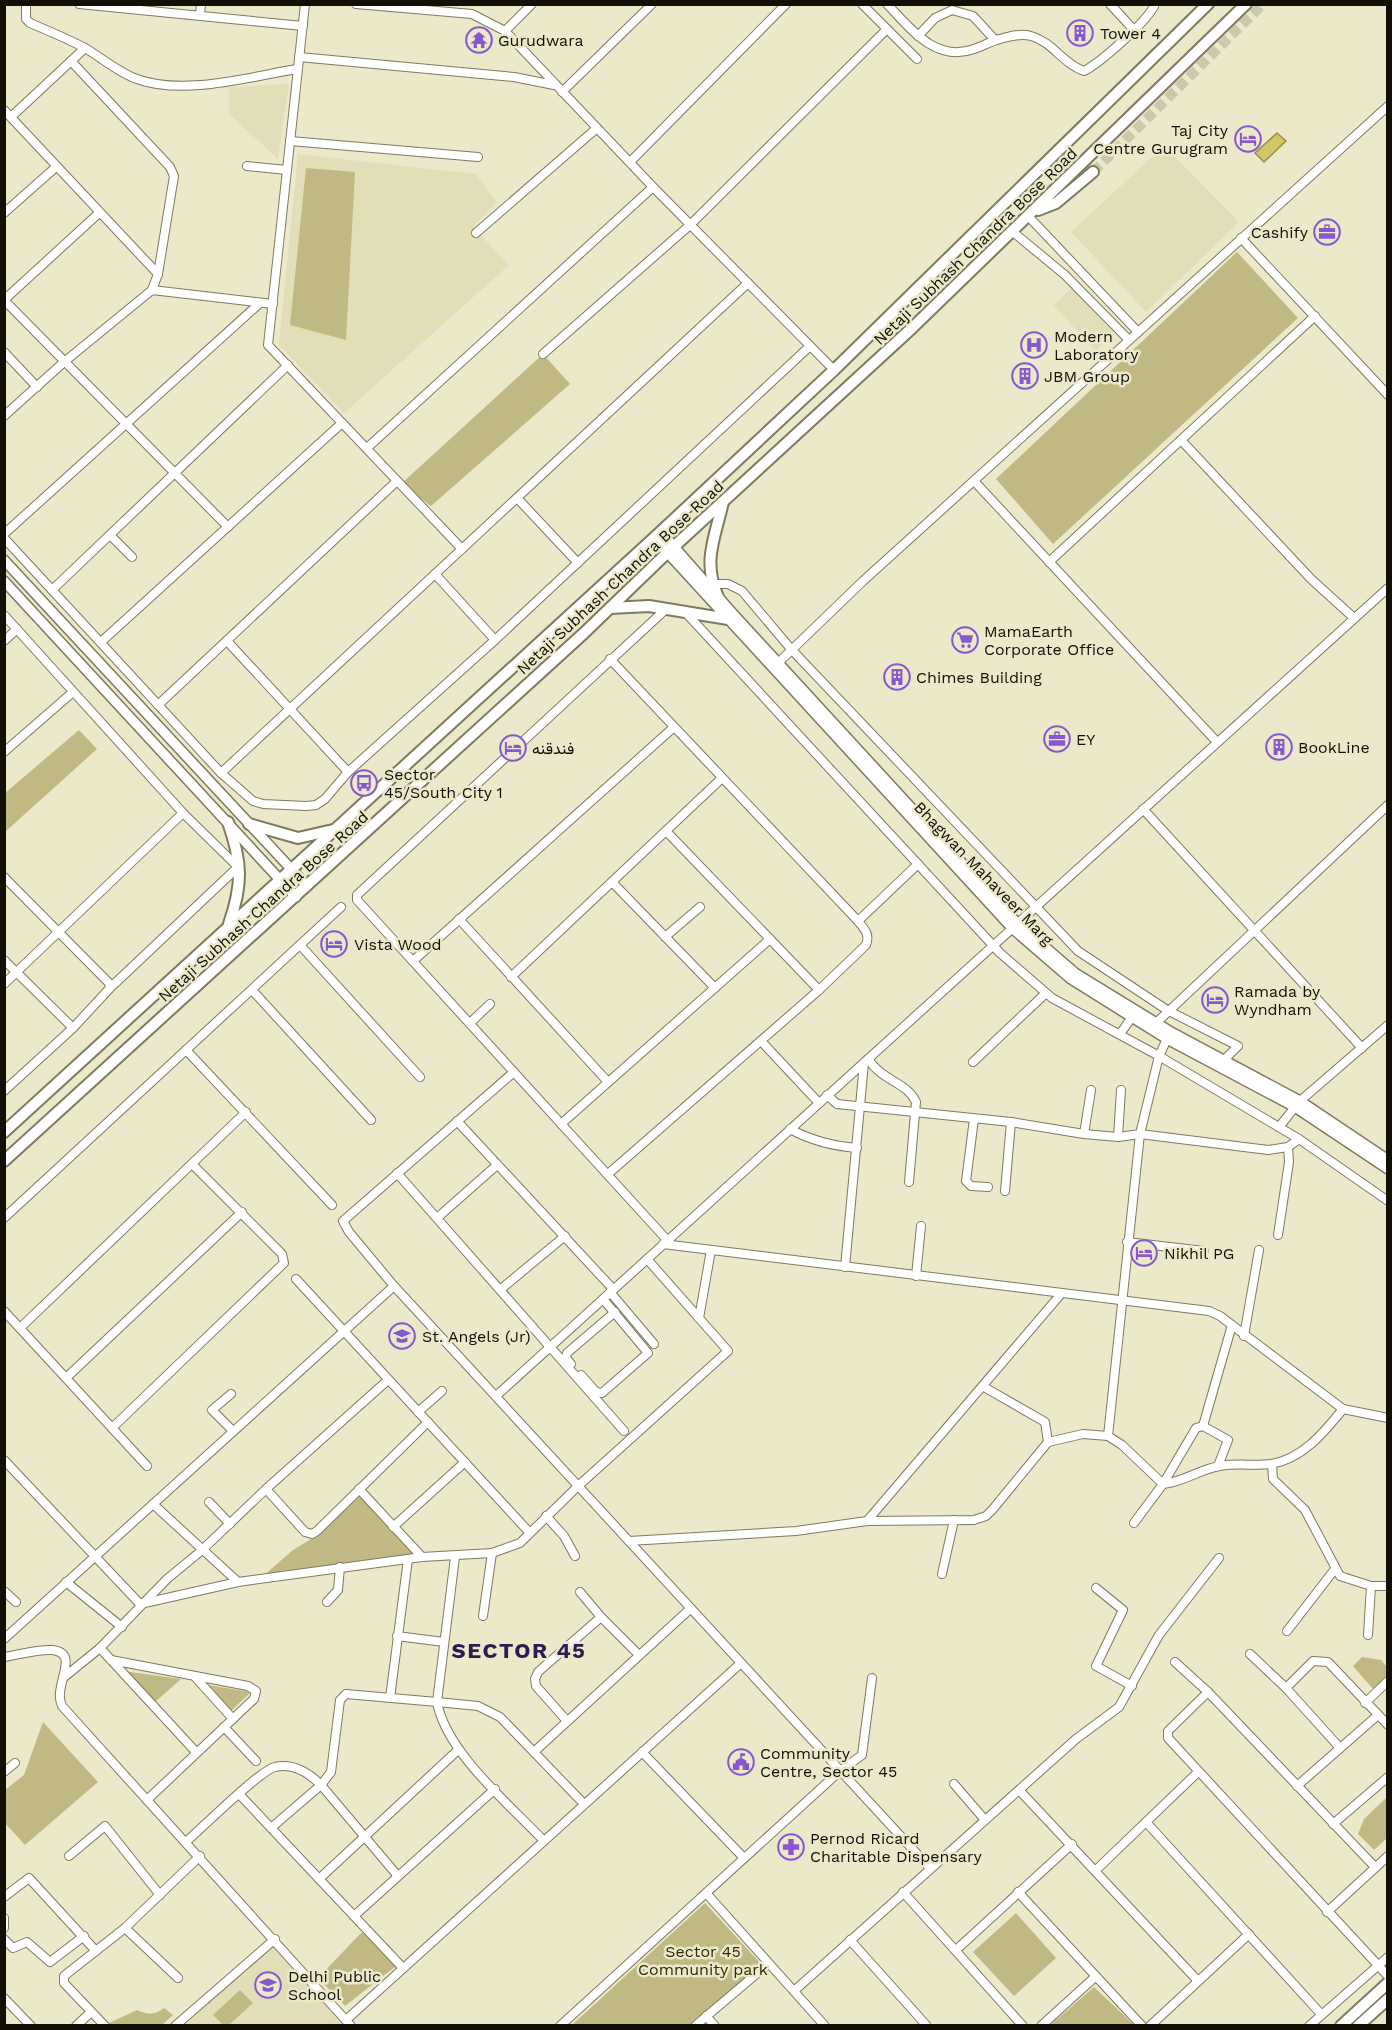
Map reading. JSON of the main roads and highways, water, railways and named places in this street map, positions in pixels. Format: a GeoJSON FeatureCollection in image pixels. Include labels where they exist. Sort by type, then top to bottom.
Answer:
{"type":"FeatureCollection","features":[{"type":"Feature","properties":{"kind":"main road","name":"Netaji Subhash Chandra Bose Road"},"geometry":{"type":"LineString","coordinates":[[4,1132],[657,535],[834,370],[1208,4]]}},
{"type":"Feature","properties":{"kind":"main road","name":"Netaji Subhash Chandra Bose Road"},"geometry":{"type":"LineString","coordinates":[[4,1161],[296,897],[610,608],[1032,214],[1246,4]]}},
{"type":"Feature","properties":{"kind":"main road"},"geometry":{"type":"LineString","coordinates":[[1032,214],[1056,203],[1093,172]]}},
{"type":"Feature","properties":{"kind":"main road"},"geometry":{"type":"LineString","coordinates":[[732,465],[745,481]]}},
{"type":"Feature","properties":{"kind":"main road"},"geometry":{"type":"LineString","coordinates":[[718,597],[712,584],[710,554],[723,501]]}},
{"type":"Feature","properties":{"kind":"main road"},"geometry":{"type":"LineString","coordinates":[[610,608],[636,606],[666,609],[728,620]]}},
{"type":"Feature","properties":{"kind":"main road"},"geometry":{"type":"LineString","coordinates":[[228,822],[239,851],[241,870],[235,906],[228,927]]}},
{"type":"Feature","properties":{"kind":"main road"},"geometry":{"type":"LineString","coordinates":[[249,824],[298,838],[336,829]]}},
{"type":"Feature","properties":{"kind":"main road"},"geometry":{"type":"LineString","coordinates":[[1341,2025],[1388,1983]]}},
{"type":"Feature","properties":{"kind":"main road"},"geometry":{"type":"LineString","coordinates":[[1358,2025],[1388,1999]]}},
{"type":"Feature","properties":{"kind":"tunnel"},"geometry":{"type":"LineString","coordinates":[[1093,172],[1263,4]]}},
{"type":"Feature","properties":{"kind":"place","name":"Tower 4"},"geometry":{"type":"Point","coordinates":[1080,33]}},
{"type":"Feature","properties":{"kind":"place","name":"Gurudwara"},"geometry":{"type":"Point","coordinates":[479,40]}},
{"type":"Feature","properties":{"kind":"place","name":"Taj City Centre Gurugram"},"geometry":{"type":"Point","coordinates":[1248,139]}},
{"type":"Feature","properties":{"kind":"place","name":"Cashify"},"geometry":{"type":"Point","coordinates":[1327,232]}},
{"type":"Feature","properties":{"kind":"place","name":"Modern Laboratory"},"geometry":{"type":"Point","coordinates":[1034,345]}},
{"type":"Feature","properties":{"kind":"place","name":"JBM Group"},"geometry":{"type":"Point","coordinates":[1025,376]}},
{"type":"Feature","properties":{"kind":"place","name":"MamaEarth Corporate Office"},"geometry":{"type":"Point","coordinates":[965,640]}},
{"type":"Feature","properties":{"kind":"place","name":"Chimes Building"},"geometry":{"type":"Point","coordinates":[897,677]}},
{"type":"Feature","properties":{"kind":"place","name":"EY"},"geometry":{"type":"Point","coordinates":[1057,739]}},
{"type":"Feature","properties":{"kind":"place","name":"BookLine"},"geometry":{"type":"Point","coordinates":[1279,747]}},
{"type":"Feature","properties":{"kind":"place","name":"فندقنه"},"geometry":{"type":"Point","coordinates":[513,748]}},
{"type":"Feature","properties":{"kind":"place","name":"Sector 45/South City 1"},"geometry":{"type":"Point","coordinates":[364,783]}},
{"type":"Feature","properties":{"kind":"place","name":"Vista Wood"},"geometry":{"type":"Point","coordinates":[334,944]}},
{"type":"Feature","properties":{"kind":"place","name":"Ramada by Wyndham"},"geometry":{"type":"Point","coordinates":[1215,1000]}},
{"type":"Feature","properties":{"kind":"place","name":"Nikhil PG"},"geometry":{"type":"Point","coordinates":[1144,1253]}},
{"type":"Feature","properties":{"kind":"place","name":"St. Angels (Jr)"},"geometry":{"type":"Point","coordinates":[402,1336]}},
{"type":"Feature","properties":{"kind":"place","name":"Community Centre, Sector 45"},"geometry":{"type":"Point","coordinates":[741,1762]}},
{"type":"Feature","properties":{"kind":"place","name":"Pernod Ricard Charitable Dispensary"},"geometry":{"type":"Point","coordinates":[791,1847]}},
{"type":"Feature","properties":{"kind":"place","name":"Delhi Public School"},"geometry":{"type":"Point","coordinates":[268,1985]}},
{"type":"Feature","properties":{"kind":"district","name":"SECTOR 45"},"geometry":{"type":"Point","coordinates":[519,1650]}},
{"type":"Feature","properties":{"kind":"park label","name":"Sector 45 Community park"},"geometry":{"type":"Point","coordinates":[703,1960]}}]}
